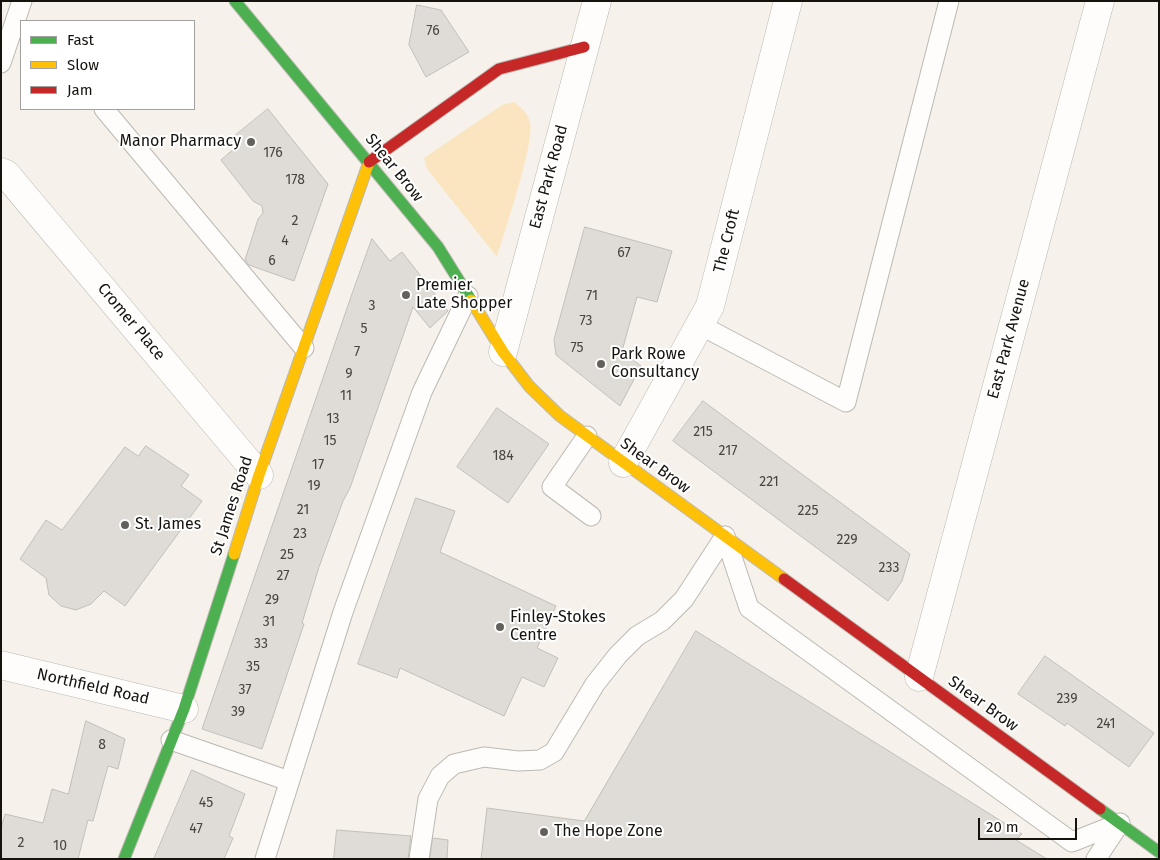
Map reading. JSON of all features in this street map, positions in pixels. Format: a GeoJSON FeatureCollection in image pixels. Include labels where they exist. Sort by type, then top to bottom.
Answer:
{"type":"FeatureCollection","features":[{"type":"Feature","properties":{"kind":"main road","name":"Shear Brow"},"geometry":{"type":"LineString","coordinates":[[235,1],[438,247],[503,352],[529,386],[560,416],[623,464],[1158,850]]}},
{"type":"Feature","properties":{"kind":"main road"},"geometry":{"type":"LineString","coordinates":[[369,162],[499,68],[584,47]]}},
{"type":"Feature","properties":{"kind":"main road","name":"St James Road"},"geometry":{"type":"LineString","coordinates":[[124,859],[184,709],[259,475],[369,162]]}},
{"type":"Feature","properties":{"kind":"street","name":"East Park Road"},"geometry":{"type":"LineString","coordinates":[[503,352],[597,1]]}},
{"type":"Feature","properties":{"kind":"street","name":"The Croft"},"geometry":{"type":"LineString","coordinates":[[623,464],[710,306],[788,1]]}},
{"type":"Feature","properties":{"kind":"street","name":"East Park Avenue"},"geometry":{"type":"LineString","coordinates":[[919,677],[1100,1]]}},
{"type":"Feature","properties":{"kind":"street","name":"Cromer Place"},"geometry":{"type":"LineString","coordinates":[[1,172],[13,181],[259,475]]}},
{"type":"Feature","properties":{"kind":"street","name":"Northfield Road"},"geometry":{"type":"LineString","coordinates":[[1,665],[184,709]]}},
{"type":"Feature","properties":{"kind":"lane"},"geometry":{"type":"LineString","coordinates":[[700,325],[846,402],[949,1]]}},
{"type":"Feature","properties":{"kind":"lane"},"geometry":{"type":"LineString","coordinates":[[1,62],[24,10]]}},
{"type":"Feature","properties":{"kind":"lane"},"geometry":{"type":"LineString","coordinates":[[105,110],[304,348]]}},
{"type":"Feature","properties":{"kind":"lane"},"geometry":{"type":"LineString","coordinates":[[265,859],[343,612],[422,392],[468,296]]}},
{"type":"Feature","properties":{"kind":"lane"},"geometry":{"type":"LineString","coordinates":[[586,436],[552,487],[591,516]]}},
{"type":"Feature","properties":{"kind":"lane"},"geometry":{"type":"LineString","coordinates":[[724,536],[749,608],[1072,842],[1120,823]]}},
{"type":"Feature","properties":{"kind":"lane"},"geometry":{"type":"LineString","coordinates":[[419,859],[428,799],[440,776],[454,764],[484,757],[518,761],[540,760],[554,752],[595,684],[612,662],[637,636],[662,621],[684,599],[724,536]]}},
{"type":"Feature","properties":{"kind":"lane"},"geometry":{"type":"LineString","coordinates":[[171,740],[289,781]]}},
{"type":"Feature","properties":{"kind":"lane"},"geometry":{"type":"LineString","coordinates":[[1096,859],[1120,823]]}},
{"type":"Feature","properties":{"kind":"shaded area"},"geometry":{"type":"Polygon","coordinates":[[[514,102],[528,116],[530,133],[524,167],[497,257],[427,169],[424,158],[502,105],[514,102]]]}},
{"type":"Feature","properties":{"kind":"building"},"geometry":{"type":"Polygon","coordinates":[[[417,5],[441,10],[469,52],[426,77],[409,45],[417,5]]]}},
{"type":"Feature","properties":{"kind":"building"},"geometry":{"type":"Polygon","coordinates":[[[268,109],[328,184],[294,281],[249,265],[245,260],[258,219],[263,213],[262,206],[253,201],[221,160],[237,146],[231,139],[268,109]]]}},
{"type":"Feature","properties":{"kind":"building"},"geometry":{"type":"Polygon","coordinates":[[[585,227],[672,251],[657,302],[637,297],[622,351],[641,366],[620,406],[556,355],[554,340],[585,227]]]}},
{"type":"Feature","properties":{"kind":"building"},"geometry":{"type":"Polygon","coordinates":[[[372,239],[390,261],[402,252],[448,311],[430,328],[413,307],[350,488],[343,501],[319,567],[302,623],[304,624],[262,749],[202,729],[372,239]]]}},
{"type":"Feature","properties":{"kind":"building"},"geometry":{"type":"Polygon","coordinates":[[[703,401],[910,554],[902,581],[888,601],[673,441],[703,401]]]}},
{"type":"Feature","properties":{"kind":"building"},"geometry":{"type":"Polygon","coordinates":[[[497,408],[549,444],[508,503],[457,467],[497,408]]]}},
{"type":"Feature","properties":{"kind":"building","name":"St. James"},"geometry":{"type":"Polygon","coordinates":[[[146,446],[189,475],[181,486],[202,501],[125,606],[104,591],[91,604],[76,610],[61,606],[49,595],[46,578],[20,559],[46,520],[62,530],[125,447],[138,456],[146,446]]]}},
{"type":"Feature","properties":{"kind":"building"},"geometry":{"type":"Polygon","coordinates":[[[416,498],[455,511],[440,552],[556,606],[537,648],[558,658],[544,687],[522,677],[504,716],[400,668],[397,678],[358,664],[416,498]]]}},
{"type":"Feature","properties":{"kind":"building"},"geometry":{"type":"Polygon","coordinates":[[[696,631],[1022,834],[1016,840],[1047,859],[481,859],[487,808],[584,821],[696,631]]]}},
{"type":"Feature","properties":{"kind":"building"},"geometry":{"type":"Polygon","coordinates":[[[1045,656],[1154,733],[1129,767],[1067,723],[1065,726],[1018,694],[1045,656]]]}},
{"type":"Feature","properties":{"kind":"building"},"geometry":{"type":"Polygon","coordinates":[[[86,721],[125,739],[118,769],[108,766],[93,821],[88,820],[78,859],[1,859],[1,828],[5,814],[43,823],[52,789],[68,794],[86,721]]]}},
{"type":"Feature","properties":{"kind":"building"},"geometry":{"type":"Polygon","coordinates":[[[192,770],[245,794],[229,836],[233,838],[224,859],[154,859],[192,770]]]}},
{"type":"Feature","properties":{"kind":"building"},"geometry":{"type":"Polygon","coordinates":[[[337,830],[411,836],[408,859],[334,859],[337,830]]]}},
{"type":"Feature","properties":{"kind":"building"},"geometry":{"type":"Polygon","coordinates":[[[433,838],[448,840],[447,859],[430,859],[433,838]]]}},
{"type":"Feature","properties":{"kind":"traffic: fast"},"geometry":{"type":"LineString","coordinates":[[235,1],[438,247],[471,300]]}},
{"type":"Feature","properties":{"kind":"traffic: fast"},"geometry":{"type":"LineString","coordinates":[[124,859],[184,709],[234,554]]}},
{"type":"Feature","properties":{"kind":"traffic: fast"},"geometry":{"type":"LineString","coordinates":[[1100,809],[1159,852]]}},
{"type":"Feature","properties":{"kind":"traffic: slow"},"geometry":{"type":"LineString","coordinates":[[234,554],[259,475],[369,162]]}},
{"type":"Feature","properties":{"kind":"traffic: slow"},"geometry":{"type":"LineString","coordinates":[[471,300],[503,352],[529,386],[560,416],[784,579]]}},
{"type":"Feature","properties":{"kind":"traffic: jam"},"geometry":{"type":"LineString","coordinates":[[369,162],[499,69],[584,47]]}},
{"type":"Feature","properties":{"kind":"traffic: jam"},"geometry":{"type":"LineString","coordinates":[[784,579],[1100,809]]}},
{"type":"Feature","properties":{"kind":"place","name":"Manor Pharmacy"},"geometry":{"type":"Point","coordinates":[251,142]}},
{"type":"Feature","properties":{"kind":"place","name":"Premier Late Shopper"},"geometry":{"type":"Point","coordinates":[406,295]}},
{"type":"Feature","properties":{"kind":"place","name":"Park Rowe Consultancy"},"geometry":{"type":"Point","coordinates":[601,364]}},
{"type":"Feature","properties":{"kind":"place","name":"St. James"},"geometry":{"type":"Point","coordinates":[125,525]}},
{"type":"Feature","properties":{"kind":"place","name":"Finley-Stokes Centre"},"geometry":{"type":"Point","coordinates":[500,627]}},
{"type":"Feature","properties":{"kind":"place","name":"The Hope Zone"},"geometry":{"type":"Point","coordinates":[544,832]}}]}
